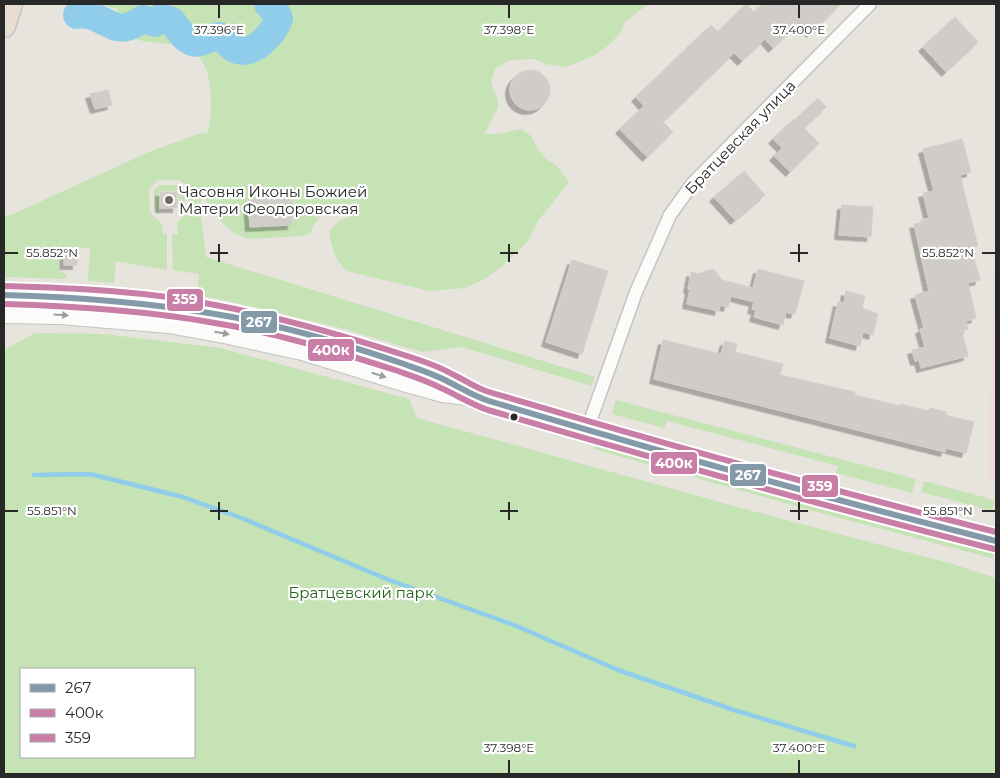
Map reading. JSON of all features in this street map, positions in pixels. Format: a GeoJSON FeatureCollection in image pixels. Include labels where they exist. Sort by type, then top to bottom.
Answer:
{"type":"FeatureCollection","features":[{"type":"Feature","properties":{"kind":"highway"},"geometry":{"type":"LineString","coordinates":[[4,26],[10,4]]}},
{"type":"Feature","properties":{"kind":"main road"},"geometry":{"type":"LineString","coordinates":[[8,295],[70,297],[129,302],[211,313],[279,328],[405,364],[446,380],[476,397]]}},
{"type":"Feature","properties":{"kind":"main road"},"geometry":{"type":"LineString","coordinates":[[8,314],[106,318],[169,324],[229,334],[302,351],[442,393],[476,397],[831,499],[996,541]]}},
{"type":"Feature","properties":{"kind":"street","name":"Братцевская улица"},"geometry":{"type":"LineString","coordinates":[[587,430],[636,292],[670,215],[693,183],[870,4]]}},
{"type":"Feature","properties":{"kind":"shaded area"},"geometry":{"type":"Polygon","coordinates":[[[996,203],[996,482],[988,480],[988,446],[996,203]]]}},
{"type":"Feature","properties":{"kind":"green space"},"geometry":{"type":"Polygon","coordinates":[[[100,4],[648,4],[625,22],[620,33],[609,45],[586,59],[566,67],[545,64],[535,59],[511,60],[495,68],[491,83],[498,100],[498,108],[484,134],[498,134],[521,129],[531,136],[538,150],[556,165],[569,182],[538,221],[527,242],[500,268],[483,280],[465,288],[429,291],[347,271],[334,253],[329,231],[338,222],[350,216],[348,210],[337,206],[327,212],[317,220],[310,234],[248,239],[233,232],[214,215],[202,190],[200,206],[206,257],[595,377],[591,386],[462,347],[422,352],[337,327],[197,295],[199,274],[173,270],[172,234],[178,234],[177,222],[189,210],[188,188],[180,180],[158,180],[149,189],[150,212],[162,224],[163,234],[167,234],[167,270],[116,261],[114,283],[88,281],[90,248],[60,247],[58,269],[66,275],[66,279],[4,277],[4,216],[11,215],[151,151],[204,132],[207,135],[211,112],[210,85],[202,61],[195,52],[181,45],[141,41],[133,38],[122,28],[118,20],[117,9],[100,4]]]}},
{"type":"Feature","properties":{"kind":"green space"},"geometry":{"type":"Polygon","coordinates":[[[159,185],[179,185],[185,191],[185,209],[179,215],[178,191],[159,191],[159,215],[154,209],[154,190],[159,185]]]}},
{"type":"Feature","properties":{"kind":"green space","name":"Братцевский парк"},"geometry":{"type":"Polygon","coordinates":[[[35,333],[104,334],[220,348],[409,399],[417,418],[956,565],[996,578],[996,774],[4,774],[4,350],[35,333]]]}},
{"type":"Feature","properties":{"kind":"green space"},"geometry":{"type":"Polygon","coordinates":[[[616,400],[916,479],[912,493],[836,473],[838,466],[667,421],[664,428],[612,414],[616,400]]]}},
{"type":"Feature","properties":{"kind":"green space"},"geometry":{"type":"Polygon","coordinates":[[[594,443],[986,550],[993,553],[993,558],[806,509],[594,449],[594,443]]]}},
{"type":"Feature","properties":{"kind":"green space"},"geometry":{"type":"Polygon","coordinates":[[[924,481],[995,500],[992,511],[921,492],[924,481]]]}},
{"type":"Feature","properties":{"kind":"building"},"geometry":{"type":"Polygon","coordinates":[[[746,4],[754,12],[763,4],[841,4],[811,33],[800,22],[773,48],[765,39],[742,61],[734,53],[663,122],[673,132],[647,157],[620,129],[644,106],[636,97],[711,25],[718,32],[746,4]]]}},
{"type":"Feature","properties":{"kind":"building"},"geometry":{"type":"Polygon","coordinates":[[[955,17],[978,42],[946,72],[923,47],[955,17]]]}},
{"type":"Feature","properties":{"kind":"building"},"geometry":{"type":"Polygon","coordinates":[[[534,70],[541,73],[547,79],[550,90],[549,98],[541,107],[534,110],[526,110],[519,107],[511,98],[510,86],[513,79],[522,71],[534,70]]]}},
{"type":"Feature","properties":{"kind":"building"},"geometry":{"type":"Polygon","coordinates":[[[108,90],[112,105],[95,109],[90,94],[108,90]]]}},
{"type":"Feature","properties":{"kind":"building"},"geometry":{"type":"Polygon","coordinates":[[[818,98],[826,107],[804,128],[819,143],[790,172],[774,156],[782,148],[773,139],[818,98]]]}},
{"type":"Feature","properties":{"kind":"building"},"geometry":{"type":"Polygon","coordinates":[[[962,139],[971,172],[960,175],[978,246],[971,247],[980,280],[968,283],[976,318],[966,321],[968,329],[962,331],[968,356],[921,368],[919,360],[915,361],[912,350],[925,347],[920,329],[924,328],[915,295],[929,291],[914,224],[921,223],[921,220],[929,218],[923,193],[934,191],[923,149],[962,139]]]}},
{"type":"Feature","properties":{"kind":"building"},"geometry":{"type":"Polygon","coordinates":[[[744,171],[765,195],[735,220],[714,197],[744,171]]]}},
{"type":"Feature","properties":{"kind":"building","name":"Часовня Иконы Божией Матери Феодоровская"},"geometry":{"type":"Polygon","coordinates":[[[160,192],[177,192],[177,208],[160,208],[160,192]]]}},
{"type":"Feature","properties":{"kind":"building"},"geometry":{"type":"Polygon","coordinates":[[[291,197],[292,225],[250,227],[248,199],[291,197]]]}},
{"type":"Feature","properties":{"kind":"building"},"geometry":{"type":"Polygon","coordinates":[[[842,205],[873,207],[871,237],[839,235],[842,205]]]}},
{"type":"Feature","properties":{"kind":"building"},"geometry":{"type":"Polygon","coordinates":[[[65,249],[77,250],[77,265],[64,265],[65,249]]]}},
{"type":"Feature","properties":{"kind":"building"},"geometry":{"type":"Polygon","coordinates":[[[572,260],[608,271],[582,354],[546,342],[572,260]]]}},
{"type":"Feature","properties":{"kind":"building"},"geometry":{"type":"Polygon","coordinates":[[[758,269],[804,281],[795,314],[786,312],[783,325],[754,317],[756,310],[752,309],[754,302],[731,296],[728,307],[720,305],[719,311],[687,304],[691,272],[699,274],[713,270],[722,280],[753,288],[758,269]]]}},
{"type":"Feature","properties":{"kind":"building"},"geometry":{"type":"Polygon","coordinates":[[[846,291],[865,296],[862,308],[878,314],[873,335],[863,332],[860,346],[830,338],[838,302],[844,303],[846,291]]]}},
{"type":"Feature","properties":{"kind":"building"},"geometry":{"type":"Polygon","coordinates":[[[663,340],[721,354],[725,341],[737,344],[735,352],[783,364],[780,375],[855,392],[855,395],[900,406],[900,404],[929,411],[930,408],[946,412],[945,415],[974,422],[966,453],[946,448],[945,452],[654,379],[663,340]]]}},
{"type":"Feature","properties":{"kind":"waterway"},"geometry":{"type":"LineString","coordinates":[[155,4],[155,23]]}},
{"type":"Feature","properties":{"kind":"waterway"},"geometry":{"type":"LineString","coordinates":[[77,15],[94,16],[120,28],[131,26],[143,19],[155,23],[163,18],[172,21],[191,42],[200,42],[220,36],[233,48],[242,51],[256,47],[273,30],[279,18],[268,4]]}},
{"type":"Feature","properties":{"kind":"waterway"},"geometry":{"type":"LineString","coordinates":[[34,475],[90,474],[183,497],[244,519],[384,578],[514,625],[618,670],[734,710],[854,746]]}},
{"type":"Feature","properties":{"kind":"transit line","name":"359"},"geometry":{"type":"LineString","coordinates":[[4,286],[83,289],[163,296],[287,321],[357,340],[423,361],[489,392],[742,465],[996,532]]}},
{"type":"Feature","properties":{"kind":"transit line","name":"267"},"geometry":{"type":"LineString","coordinates":[[4,295],[158,306],[233,317],[308,334],[442,378],[489,401],[742,474],[996,541]]}},
{"type":"Feature","properties":{"kind":"transit line","name":"400к"},"geometry":{"type":"LineString","coordinates":[[4,304],[81,307],[158,314],[233,326],[281,337],[398,371],[431,383],[488,410],[740,482],[994,549]]}},
{"type":"Feature","properties":{"kind":"place","name":"Часовня Иконы Божией Матери Феодоровская"},"geometry":{"type":"Point","coordinates":[169,200]}}]}
